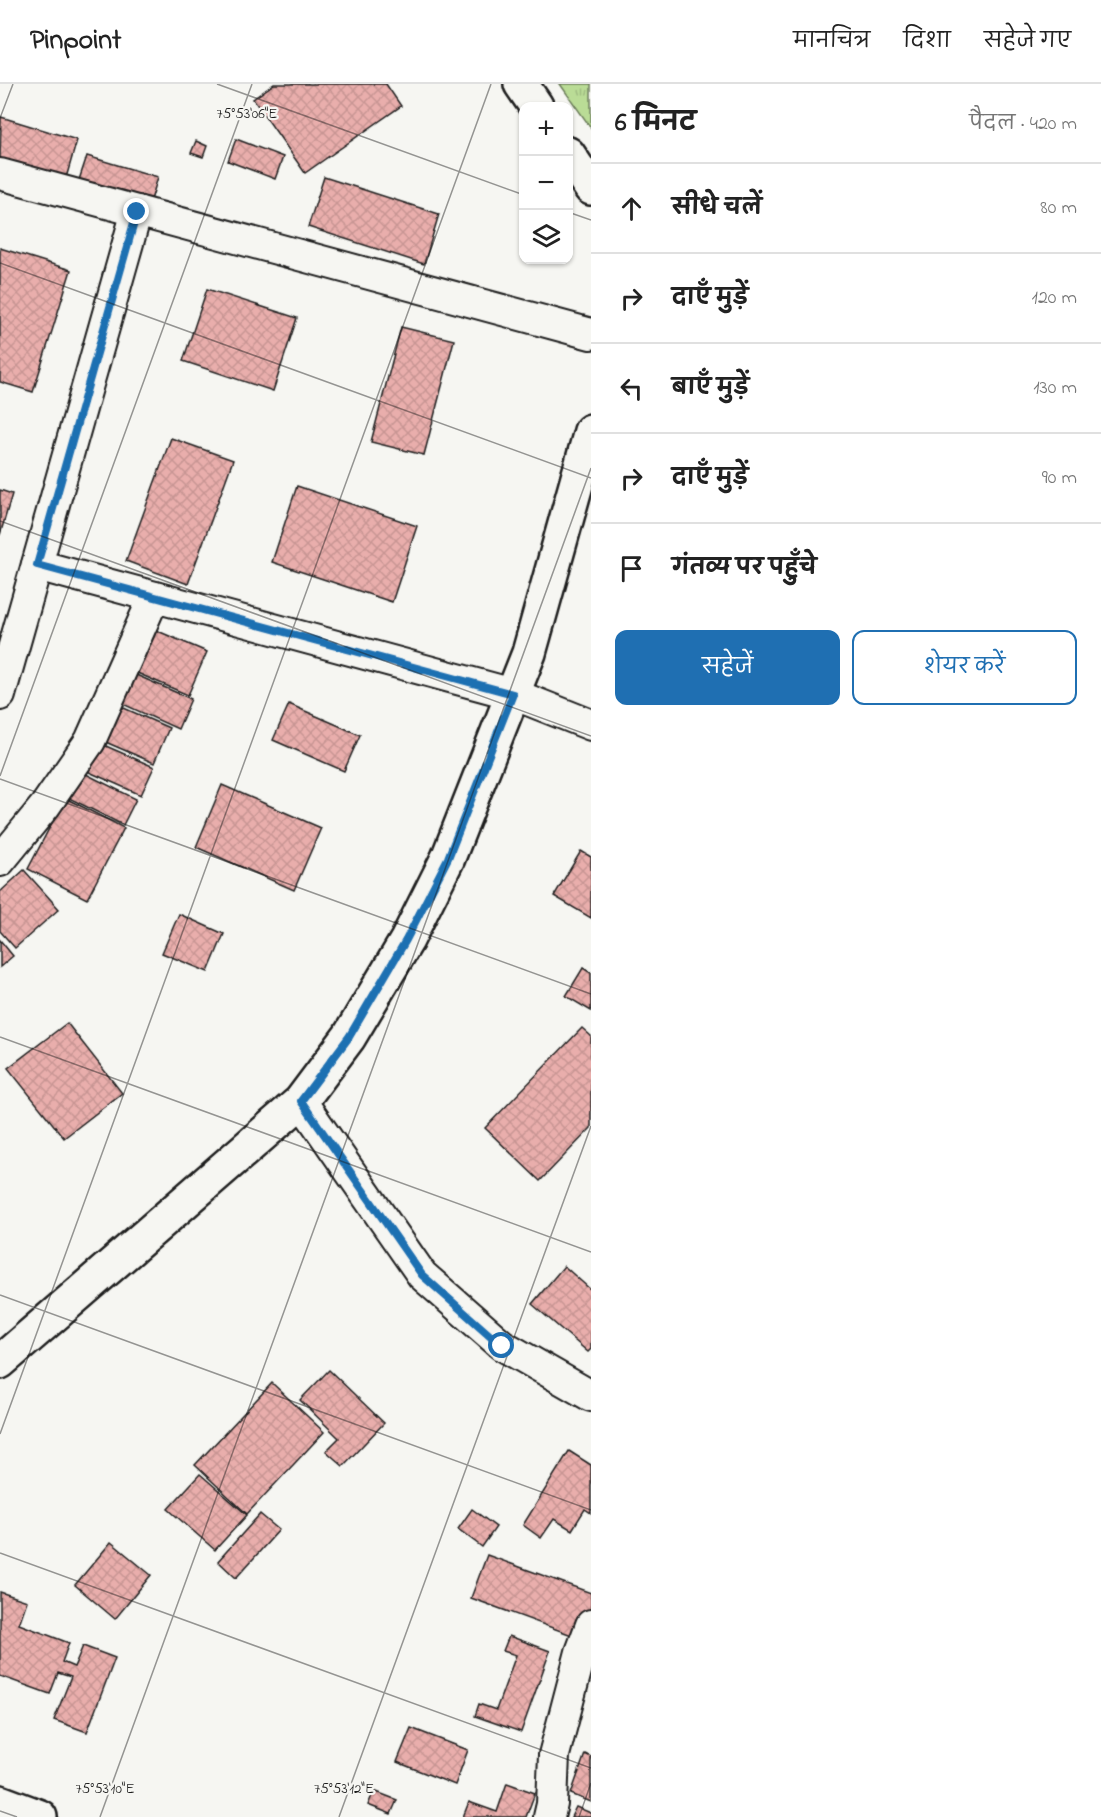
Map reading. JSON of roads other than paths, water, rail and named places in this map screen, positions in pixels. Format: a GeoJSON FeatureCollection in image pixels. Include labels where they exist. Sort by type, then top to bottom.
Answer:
{"type":"FeatureCollection","features":[{"type":"Feature","properties":{"kind":"street"},"geometry":{"type":"LineString","coordinates":[[521,84],[534,102]]}},
{"type":"Feature","properties":{"kind":"street"},"geometry":{"type":"LineString","coordinates":[[569,156],[591,188]]}},
{"type":"Feature","properties":{"kind":"street"},"geometry":{"type":"LineString","coordinates":[[0,174],[591,334]]}},
{"type":"Feature","properties":{"kind":"street"},"geometry":{"type":"LineString","coordinates":[[1,690],[137,212]]}},
{"type":"Feature","properties":{"kind":"street"},"geometry":{"type":"LineString","coordinates":[[0,1362],[301,1101],[349,1037],[406,940],[448,858],[529,653],[591,431]]}},
{"type":"Feature","properties":{"kind":"street"},"geometry":{"type":"LineString","coordinates":[[37,565],[513,694],[591,725]]}},
{"type":"Feature","properties":{"kind":"street"},"geometry":{"type":"LineString","coordinates":[[0,861],[45,806],[90,741],[154,597]]}},
{"type":"Feature","properties":{"kind":"street"},"geometry":{"type":"LineString","coordinates":[[301,1101],[422,1275],[502,1346],[591,1396]]}},
{"type":"Feature","properties":{"kind":"street"},"geometry":{"type":"LineString","coordinates":[[549,1817],[552,1804],[554,1755],[588,1644]]}},
{"type":"Feature","properties":{"kind":"street"},"geometry":{"type":"LineString","coordinates":[[0,1802],[40,1817]]}}]}
